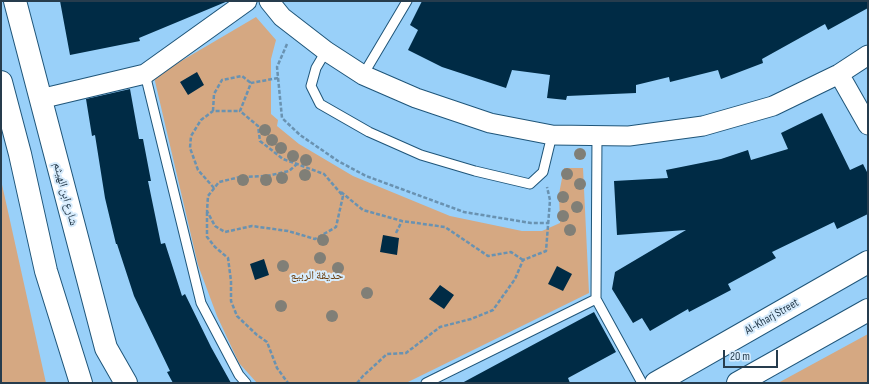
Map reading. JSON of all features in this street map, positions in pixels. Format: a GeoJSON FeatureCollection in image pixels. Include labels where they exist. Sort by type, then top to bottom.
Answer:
{"type":"FeatureCollection","features":[{"type":"Feature","properties":{"kind":"street","name":"شارع ابن الهيثم"},"geometry":{"type":"LineString","coordinates":[[15,1],[106,348],[126,383]]}},
{"type":"Feature","properties":{"kind":"street"},"geometry":{"type":"LineString","coordinates":[[40,99],[145,74],[247,1]]}},
{"type":"Feature","properties":{"kind":"street"},"geometry":{"type":"LineString","coordinates":[[269,1],[282,17],[326,51],[363,75],[416,98],[490,123],[552,135],[629,136],[703,126],[773,106],[839,74],[868,55]]}},
{"type":"Feature","properties":{"kind":"street"},"geometry":{"type":"LineString","coordinates":[[839,74],[868,125]]}},
{"type":"Feature","properties":{"kind":"street"},"geometry":{"type":"LineString","coordinates":[[1,82],[20,154],[46,271],[81,383]]}},
{"type":"Feature","properties":{"kind":"street","name":"Al-Kharj Street"},"geometry":{"type":"LineString","coordinates":[[656,383],[868,262]]}},
{"type":"Feature","properties":{"kind":"street"},"geometry":{"type":"LineString","coordinates":[[738,383],[868,310]]}},
{"type":"Feature","properties":{"kind":"lane"},"geometry":{"type":"LineString","coordinates":[[363,75],[407,1]]}},
{"type":"Feature","properties":{"kind":"lane"},"geometry":{"type":"LineString","coordinates":[[326,51],[316,68],[311,86],[320,104],[369,132],[428,157],[475,171],[530,184],[543,172],[552,135]]}},
{"type":"Feature","properties":{"kind":"lane"},"geometry":{"type":"LineString","coordinates":[[145,74],[201,303],[239,375],[246,383]]}},
{"type":"Feature","properties":{"kind":"lane"},"geometry":{"type":"LineString","coordinates":[[597,135],[596,299],[642,383]]}},
{"type":"Feature","properties":{"kind":"lane"},"geometry":{"type":"LineString","coordinates":[[426,383],[596,299]]}},
{"type":"Feature","properties":{"kind":"path"},"geometry":{"type":"LineString","coordinates":[[288,41],[277,67],[282,118],[300,135],[338,161],[366,176],[464,212],[531,223],[549,224]]}},
{"type":"Feature","properties":{"kind":"path"},"geometry":{"type":"LineString","coordinates":[[213,111],[214,94],[222,80],[242,76],[251,83],[278,78]]}},
{"type":"Feature","properties":{"kind":"path"},"geometry":{"type":"LineString","coordinates":[[240,111],[251,83]]}},
{"type":"Feature","properties":{"kind":"path"},"geometry":{"type":"LineString","coordinates":[[207,211],[215,226],[225,232],[252,226],[288,231],[315,239],[336,227],[343,196],[324,174],[283,159],[260,141],[258,126],[240,111],[213,111],[201,120],[191,136],[190,148],[198,170],[214,188]]}},
{"type":"Feature","properties":{"kind":"path"},"geometry":{"type":"LineString","coordinates":[[288,383],[277,368],[267,342],[257,335],[237,316],[231,301],[231,280],[228,258],[215,247],[207,237],[207,211],[208,196],[219,182],[240,177],[267,176],[289,171],[297,164]]}},
{"type":"Feature","properties":{"kind":"path"},"geometry":{"type":"LineString","coordinates":[[357,383],[388,354],[406,353],[440,327],[470,319],[493,310],[515,278],[523,260],[546,251],[550,200],[543,172]]}},
{"type":"Feature","properties":{"kind":"path"},"geometry":{"type":"LineString","coordinates":[[336,187],[362,210],[402,221],[445,226],[488,256],[511,252],[523,260]]}},
{"type":"Feature","properties":{"kind":"path"},"geometry":{"type":"LineString","coordinates":[[396,232],[402,221]]}},
{"type":"Feature","properties":{"kind":"green space","name":"حديقة الربيع"},"geometry":{"type":"Polygon","coordinates":[[[256,17],[276,40],[271,59],[271,114],[278,120],[277,126],[299,144],[353,176],[450,216],[522,231],[542,231],[560,223],[559,194],[564,168],[583,168],[589,293],[406,383],[257,383],[239,363],[217,316],[198,265],[154,77],[256,17]]]}},
{"type":"Feature","properties":{"kind":"green space"},"geometry":{"type":"Polygon","coordinates":[[[1,180],[46,383],[1,383],[1,180]]]}},
{"type":"Feature","properties":{"kind":"green space"},"geometry":{"type":"Polygon","coordinates":[[[868,334],[868,383],[778,383],[868,334]]]}},
{"type":"Feature","properties":{"kind":"building"},"geometry":{"type":"Polygon","coordinates":[[[60,1],[228,1],[139,38],[140,41],[70,55],[60,1]]]}},
{"type":"Feature","properties":{"kind":"building"},"geometry":{"type":"Polygon","coordinates":[[[422,1],[868,1],[868,8],[828,30],[825,24],[762,59],[763,63],[721,79],[718,70],[670,82],[669,77],[636,85],[636,93],[567,96],[566,100],[547,98],[550,75],[512,70],[506,88],[442,67],[408,50],[418,30],[410,25],[422,1]]]}},
{"type":"Feature","properties":{"kind":"building"},"geometry":{"type":"Polygon","coordinates":[[[197,72],[204,85],[188,95],[180,82],[197,72]]]}},
{"type":"Feature","properties":{"kind":"building"},"geometry":{"type":"Polygon","coordinates":[[[130,89],[139,139],[143,139],[151,181],[148,181],[161,244],[165,243],[182,296],[185,294],[211,347],[231,383],[173,383],[167,372],[170,371],[134,296],[116,244],[105,198],[95,135],[92,136],[86,99],[130,89]]]}},
{"type":"Feature","properties":{"kind":"building"},"geometry":{"type":"Polygon","coordinates":[[[822,113],[850,170],[863,164],[868,174],[868,214],[837,229],[834,222],[772,252],[776,258],[728,284],[731,290],[689,312],[688,309],[650,331],[642,318],[633,323],[612,289],[615,272],[686,230],[617,235],[614,181],[668,178],[666,170],[721,159],[748,150],[751,160],[788,149],[781,133],[822,113]]]}},
{"type":"Feature","properties":{"kind":"building"},"geometry":{"type":"Polygon","coordinates":[[[383,235],[399,238],[397,255],[380,252],[383,235]]]}},
{"type":"Feature","properties":{"kind":"building"},"geometry":{"type":"Polygon","coordinates":[[[264,259],[269,275],[255,280],[250,264],[264,259]]]}},
{"type":"Feature","properties":{"kind":"building"},"geometry":{"type":"Polygon","coordinates":[[[557,266],[572,274],[563,291],[548,284],[557,266]]]}},
{"type":"Feature","properties":{"kind":"building"},"geometry":{"type":"Polygon","coordinates":[[[440,285],[454,295],[444,309],[429,299],[440,285]]]}},
{"type":"Feature","properties":{"kind":"building"},"geometry":{"type":"Polygon","coordinates":[[[594,312],[616,352],[568,378],[570,383],[462,383],[594,312]]]}}]}
